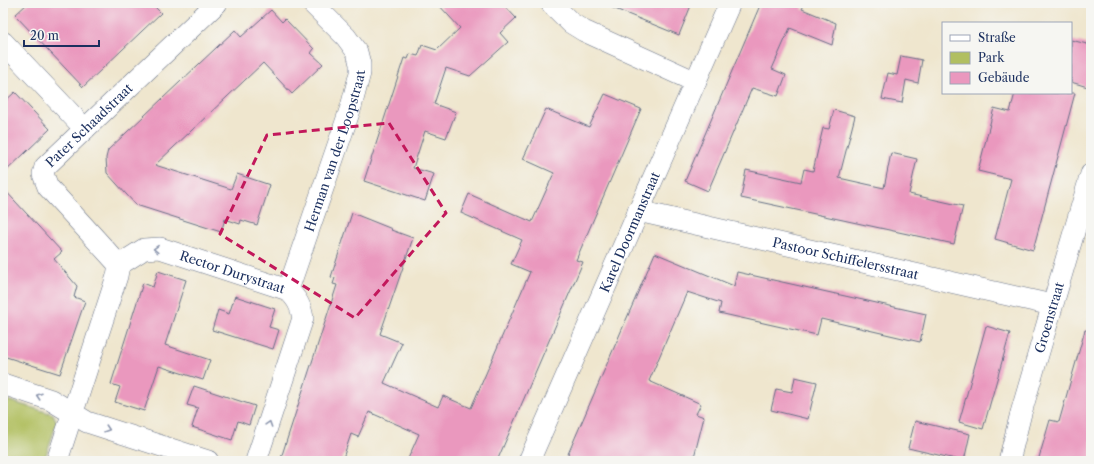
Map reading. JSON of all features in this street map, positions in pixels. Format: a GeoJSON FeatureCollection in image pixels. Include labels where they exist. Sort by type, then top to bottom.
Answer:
{"type":"FeatureCollection","features":[{"type":"Feature","properties":{"kind":"street","name":"Pater Schaadstraat"},"geometry":{"type":"LineString","coordinates":[[119,265],[48,188],[44,181],[43,174],[50,161],[217,3]]}},
{"type":"Feature","properties":{"kind":"street","name":"Herman van der Loopstraat"},"geometry":{"type":"LineString","coordinates":[[288,290],[351,107],[360,73],[360,64],[357,52],[346,37],[312,3]]}},
{"type":"Feature","properties":{"kind":"street"},"geometry":{"type":"LineString","coordinates":[[551,3],[572,23],[584,31],[696,82]]}},
{"type":"Feature","properties":{"kind":"street","name":"Karel Doormanstraat"},"geometry":{"type":"LineString","coordinates":[[529,461],[730,3]]}},
{"type":"Feature","properties":{"kind":"street"},"geometry":{"type":"LineString","coordinates":[[3,42],[85,129]]}},
{"type":"Feature","properties":{"kind":"street","name":"Groenstraat"},"geometry":{"type":"LineString","coordinates":[[1009,461],[1021,413],[1091,174]]}},
{"type":"Feature","properties":{"kind":"street","name":"Pastoor Schiffelersstraat"},"geometry":{"type":"LineString","coordinates":[[638,211],[1052,306]]}},
{"type":"Feature","properties":{"kind":"street","name":"Rector Durystraat"},"geometry":{"type":"LineString","coordinates":[[119,265],[136,252],[144,249],[160,248],[288,290],[301,306],[303,318],[256,461]]}},
{"type":"Feature","properties":{"kind":"street"},"geometry":{"type":"LineString","coordinates":[[57,461],[117,276],[119,265]]}},
{"type":"Feature","properties":{"kind":"street"},"geometry":{"type":"LineString","coordinates":[[3,384],[51,400],[87,422],[208,461]]}},
{"type":"Feature","properties":{"kind":"highlighted area"},"geometry":{"type":"Polygon","coordinates":[[[389,123],[446,213],[355,318],[220,234],[267,135],[389,123]]]}},
{"type":"Feature","properties":{"kind":"green space"},"geometry":{"type":"Polygon","coordinates":[[[3,399],[53,414],[57,422],[44,461],[3,461],[3,399]]]}},
{"type":"Feature","properties":{"kind":"building"},"geometry":{"type":"Polygon","coordinates":[[[28,3],[151,3],[161,13],[83,87],[15,15],[28,3]]]}},
{"type":"Feature","properties":{"kind":"building"},"geometry":{"type":"Polygon","coordinates":[[[437,3],[502,3],[516,18],[500,33],[508,42],[470,76],[446,68],[434,104],[456,112],[446,138],[425,131],[413,168],[434,174],[425,201],[364,181],[404,58],[408,59],[410,54],[418,56],[422,45],[437,50],[460,28],[437,3]]]}},
{"type":"Feature","properties":{"kind":"building"},"geometry":{"type":"Polygon","coordinates":[[[603,3],[692,3],[679,35],[603,3]]]}},
{"type":"Feature","properties":{"kind":"building"},"geometry":{"type":"Polygon","coordinates":[[[761,3],[805,3],[802,9],[836,23],[832,45],[790,28],[772,69],[786,75],[778,96],[752,88],[708,191],[685,181],[761,3]]]}},
{"type":"Feature","properties":{"kind":"building"},"geometry":{"type":"Polygon","coordinates":[[[271,10],[282,22],[285,19],[314,49],[311,53],[323,64],[292,94],[263,63],[155,165],[231,189],[237,174],[270,185],[257,225],[241,220],[240,224],[225,219],[221,232],[136,205],[107,173],[106,158],[108,150],[235,30],[241,37],[271,10]]]}},
{"type":"Feature","properties":{"kind":"building"},"geometry":{"type":"Polygon","coordinates":[[[1072,40],[1091,45],[1091,88],[1072,82],[1072,40]]]}},
{"type":"Feature","properties":{"kind":"building"},"geometry":{"type":"Polygon","coordinates":[[[901,56],[922,60],[918,83],[906,80],[902,103],[882,99],[888,73],[897,75],[901,56]]]}},
{"type":"Feature","properties":{"kind":"building"},"geometry":{"type":"Polygon","coordinates":[[[15,92],[50,129],[3,174],[3,103],[15,92]]]}},
{"type":"Feature","properties":{"kind":"building"},"geometry":{"type":"Polygon","coordinates":[[[1075,93],[1033,250],[995,239],[1011,179],[978,171],[994,108],[1010,112],[1015,94],[1075,93]]]}},
{"type":"Feature","properties":{"kind":"building"},"geometry":{"type":"Polygon","coordinates":[[[605,94],[641,109],[576,260],[583,262],[497,461],[407,461],[419,434],[369,412],[358,437],[351,434],[342,461],[280,461],[337,285],[333,284],[335,278],[331,277],[352,213],[413,238],[380,334],[402,343],[384,383],[438,407],[443,396],[471,408],[530,272],[511,264],[522,240],[461,213],[469,194],[532,222],[554,173],[523,159],[546,109],[589,127],[605,94]]]}},
{"type":"Feature","properties":{"kind":"building"},"geometry":{"type":"Polygon","coordinates":[[[834,110],[855,116],[839,178],[884,188],[891,153],[917,159],[909,194],[963,206],[954,244],[741,198],[746,170],[801,182],[804,169],[813,171],[823,128],[829,129],[834,110]]]}},
{"type":"Feature","properties":{"kind":"building"},"geometry":{"type":"Polygon","coordinates":[[[3,188],[62,252],[54,259],[77,286],[74,297],[85,301],[60,374],[3,356],[3,188]]]}},
{"type":"Feature","properties":{"kind":"building"},"geometry":{"type":"Polygon","coordinates":[[[655,253],[734,286],[737,272],[926,314],[920,342],[821,319],[817,335],[719,313],[721,303],[687,292],[649,381],[701,404],[696,414],[704,417],[693,461],[565,461],[655,253]]]}},
{"type":"Feature","properties":{"kind":"building"},"geometry":{"type":"Polygon","coordinates":[[[158,271],[186,280],[165,345],[210,360],[203,380],[159,366],[144,411],[115,402],[120,387],[111,384],[143,283],[153,287],[158,271]]]}},
{"type":"Feature","properties":{"kind":"building"},"geometry":{"type":"Polygon","coordinates":[[[235,296],[275,309],[269,327],[279,330],[273,349],[212,330],[218,310],[229,314],[235,296]]]}},
{"type":"Feature","properties":{"kind":"building"},"geometry":{"type":"Polygon","coordinates":[[[986,326],[1010,333],[983,429],[959,422],[986,326]]]}},
{"type":"Feature","properties":{"kind":"building"},"geometry":{"type":"Polygon","coordinates":[[[1085,330],[1091,331],[1091,461],[1038,461],[1050,420],[1059,422],[1085,330]]]}},
{"type":"Feature","properties":{"kind":"building"},"geometry":{"type":"Polygon","coordinates":[[[795,377],[817,382],[808,419],[771,410],[776,389],[792,392],[795,377]]]}},
{"type":"Feature","properties":{"kind":"building"},"geometry":{"type":"Polygon","coordinates":[[[194,386],[255,406],[249,425],[238,421],[232,440],[192,427],[198,408],[187,405],[194,386]]]}},
{"type":"Feature","properties":{"kind":"building"},"geometry":{"type":"Polygon","coordinates":[[[915,421],[970,434],[964,461],[908,448],[915,421]]]}}]}
